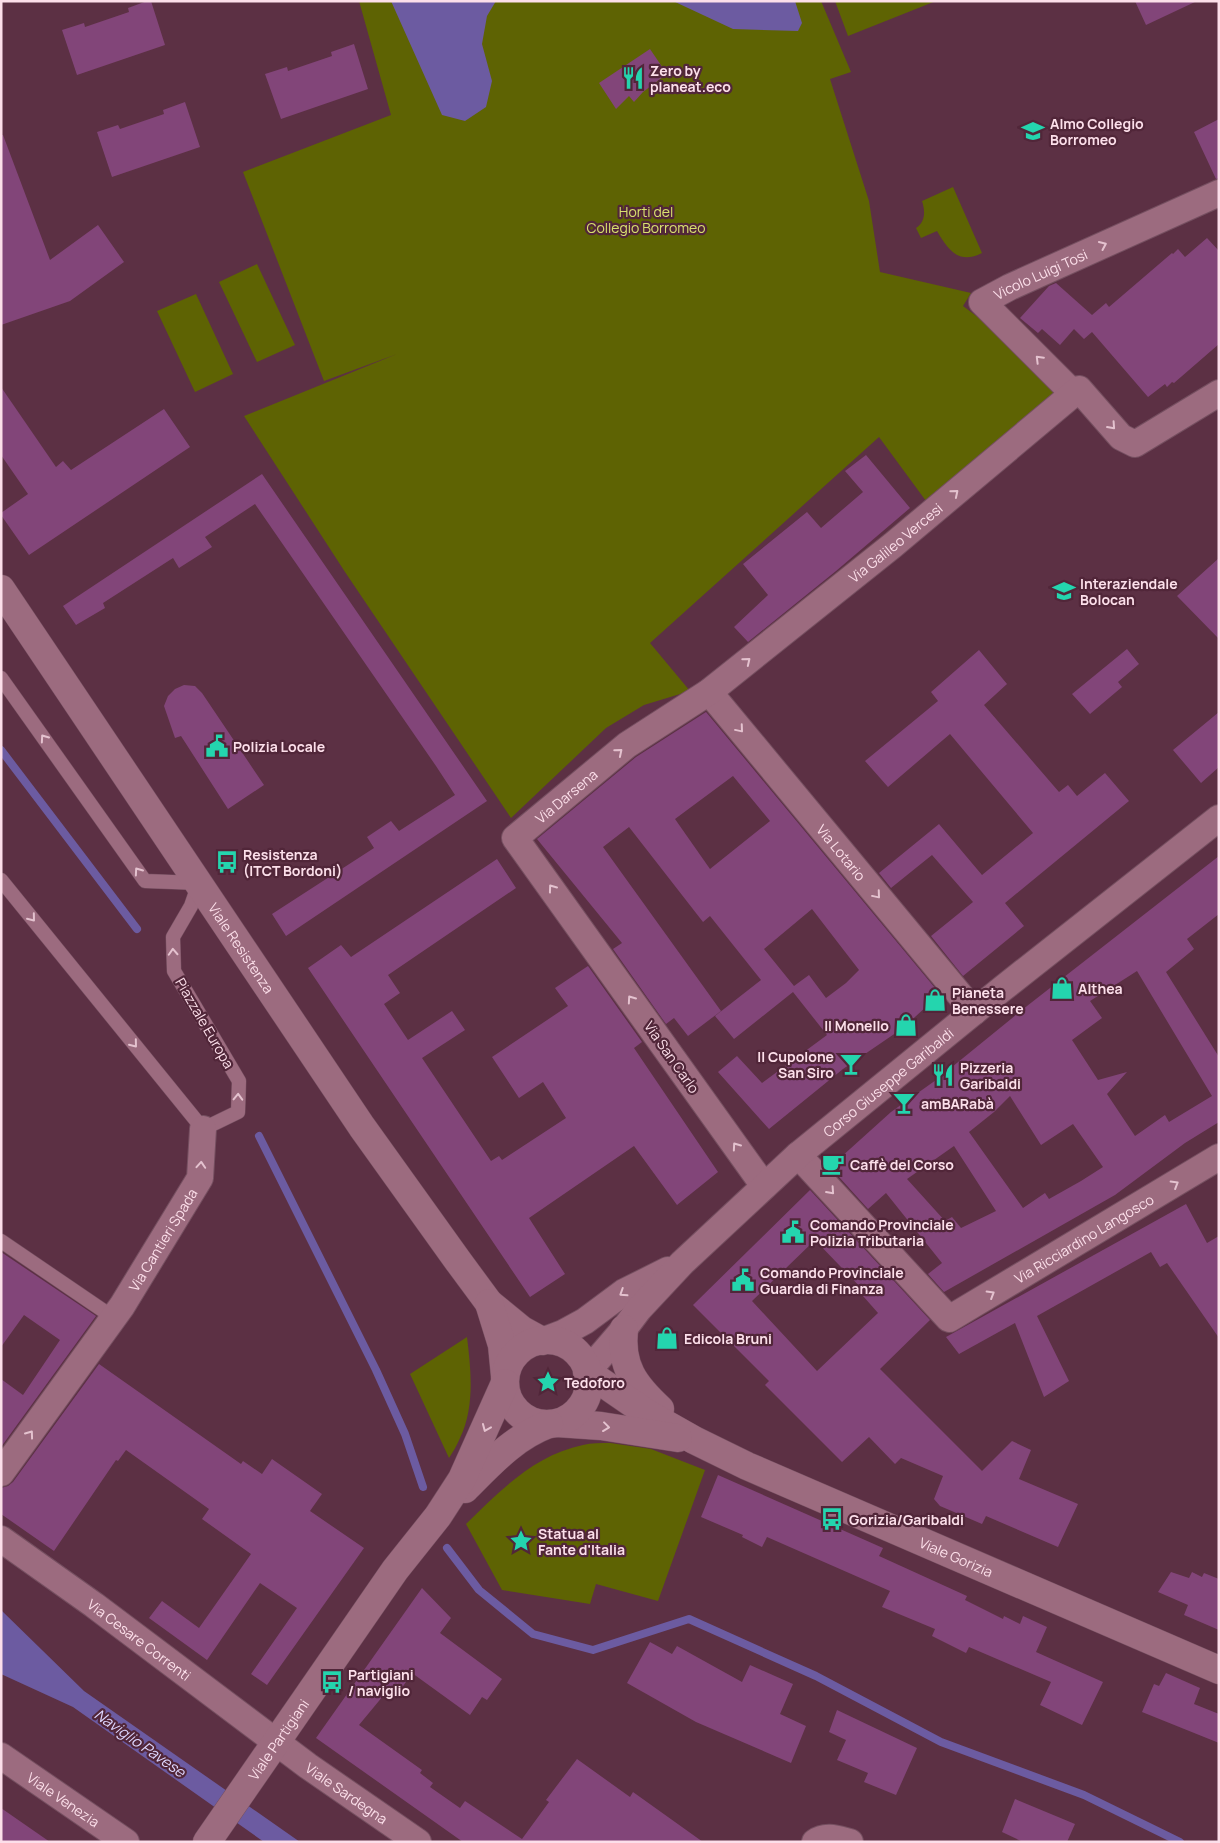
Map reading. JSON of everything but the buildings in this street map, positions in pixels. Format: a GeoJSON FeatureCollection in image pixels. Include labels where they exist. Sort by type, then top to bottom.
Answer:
{"type":"FeatureCollection","features":[{"type":"Feature","properties":{"kind":"main road","name":"Viale Resistenza"},"geometry":{"type":"LineString","coordinates":[[1,589],[362,1127],[489,1303],[522,1330],[542,1341]]}},
{"type":"Feature","properties":{"kind":"main road","name":"Viale Resistenza"},"geometry":{"type":"LineString","coordinates":[[489,1303],[502,1345],[505,1379]]}},
{"type":"Feature","properties":{"kind":"main road","name":"Viale Gorizia"},"geometry":{"type":"LineString","coordinates":[[624,1330],[626,1363],[634,1383],[694,1440]]}},
{"type":"Feature","properties":{"kind":"main road"},"geometry":{"type":"LineString","coordinates":[[542,1341],[556,1342],[569,1347],[582,1360],[587,1372],[589,1383],[586,1395],[580,1408],[569,1418],[553,1423],[530,1421],[518,1413],[510,1402],[505,1379],[510,1363],[518,1352],[529,1344],[542,1341]]}},
{"type":"Feature","properties":{"kind":"main road","name":"Viale Gorizia"},"geometry":{"type":"LineString","coordinates":[[587,1372],[648,1414],[694,1440],[747,1466],[1219,1670]]}},
{"type":"Feature","properties":{"kind":"main road","name":"Viale Partigiani"},"geometry":{"type":"LineString","coordinates":[[207,1842],[395,1570],[438,1516],[468,1469],[505,1379]]}},
{"type":"Feature","properties":{"kind":"main road","name":"Viale Gorizia"},"geometry":{"type":"LineString","coordinates":[[553,1423],[601,1426],[694,1440]]}},
{"type":"Feature","properties":{"kind":"main road","name":"Viale Partigiani"},"geometry":{"type":"LineString","coordinates":[[438,1516],[499,1454],[523,1436],[553,1423]]}},
{"type":"Feature","properties":{"kind":"street","name":"Vicolo Luigi Tosi"},"geometry":{"type":"LineString","coordinates":[[1076,391],[982,302],[1010,287],[1219,193]]}},
{"type":"Feature","properties":{"kind":"street"},"geometry":{"type":"LineString","coordinates":[[1076,391],[1122,437],[1136,444],[1219,393]]}},
{"type":"Feature","properties":{"kind":"street","name":"Via Galileo Vercesi"},"geometry":{"type":"LineString","coordinates":[[709,692],[893,545],[1076,391]]}},
{"type":"Feature","properties":{"kind":"street","name":"Via Darsena"},"geometry":{"type":"LineString","coordinates":[[581,928],[515,838],[627,745],[709,692]]}},
{"type":"Feature","properties":{"kind":"street","name":"Via Lotario"},"geometry":{"type":"LineString","coordinates":[[709,692],[974,1012]]}},
{"type":"Feature","properties":{"kind":"street","name":"Corso Giuseppe Garibaldi"},"geometry":{"type":"LineString","coordinates":[[587,1372],[624,1330],[639,1309],[682,1263],[798,1155],[974,1012],[1219,818]]}},
{"type":"Feature","properties":{"kind":"street","name":"Via San Carlo"},"geometry":{"type":"LineString","coordinates":[[581,928],[764,1186]]}},
{"type":"Feature","properties":{"kind":"street","name":"Via Cantieri Spada"},"geometry":{"type":"LineString","coordinates":[[1,1473],[114,1318],[200,1178],[203,1129]]}},
{"type":"Feature","properties":{"kind":"street","name":"Via Ricciardino Langosco"},"geometry":{"type":"LineString","coordinates":[[798,1155],[949,1319],[1219,1157]]}},
{"type":"Feature","properties":{"kind":"street","name":"Corso Giuseppe Garibaldi"},"geometry":{"type":"LineString","coordinates":[[542,1341],[563,1333],[585,1321],[624,1292],[682,1263]]}},
{"type":"Feature","properties":{"kind":"street","name":"Via Cesare Correnti"},"geometry":{"type":"LineString","coordinates":[[1,1539],[94,1604],[276,1743]]}},
{"type":"Feature","properties":{"kind":"street","name":"Viale Sardegna"},"geometry":{"type":"LineString","coordinates":[[276,1743],[418,1842]]}},
{"type":"Feature","properties":{"kind":"street","name":"Viale Venezia"},"geometry":{"type":"LineString","coordinates":[[1,1756],[126,1842]]}},
{"type":"Feature","properties":{"kind":"street"},"geometry":{"type":"LineString","coordinates":[[815,1842],[821,1838],[828,1838],[850,1842]]}},
{"type":"Feature","properties":{"kind":"lane"},"geometry":{"type":"LineString","coordinates":[[1,678],[145,881],[199,883]]}},
{"type":"Feature","properties":{"kind":"lane"},"geometry":{"type":"LineString","coordinates":[[1,880],[203,1129]]}},
{"type":"Feature","properties":{"kind":"lane","name":"Piazzale Europa"},"geometry":{"type":"LineString","coordinates":[[199,883],[191,906],[173,937],[174,971],[239,1082],[238,1112],[203,1129]]}},
{"type":"Feature","properties":{"kind":"lane"},"geometry":{"type":"LineString","coordinates":[[1,1241],[114,1318]]}},
{"type":"Feature","properties":{"kind":"green space","name":"Horti del Collegio Borromeo"},"geometry":{"type":"Polygon","coordinates":[[[359,1],[821,1],[851,72],[830,79],[869,201],[880,272],[971,293],[963,306],[1045,368],[1066,389],[926,501],[879,437],[650,643],[690,691],[644,705],[606,728],[511,818],[345,572],[244,416],[397,354],[324,381],[243,172],[391,115],[359,1]]]}},
{"type":"Feature","properties":{"kind":"green space"},"geometry":{"type":"Polygon","coordinates":[[[835,1],[936,1],[848,36],[835,1]]]}},
{"type":"Feature","properties":{"kind":"green space"},"geometry":{"type":"Polygon","coordinates":[[[953,187],[982,253],[974,256],[967,257],[955,254],[945,244],[937,231],[921,238],[916,228],[922,223],[923,219],[924,208],[922,201],[953,187]]]}},
{"type":"Feature","properties":{"kind":"green space"},"geometry":{"type":"Polygon","coordinates":[[[257,264],[295,345],[257,362],[219,282],[257,264]]]}},
{"type":"Feature","properties":{"kind":"green space"},"geometry":{"type":"Polygon","coordinates":[[[196,294],[233,374],[195,392],[157,311],[196,294]]]}},
{"type":"Feature","properties":{"kind":"green space"},"geometry":{"type":"Polygon","coordinates":[[[467,1337],[470,1362],[470,1401],[465,1426],[449,1458],[410,1374],[467,1337]]]}},
{"type":"Feature","properties":{"kind":"green space"},"geometry":{"type":"Polygon","coordinates":[[[610,1443],[651,1449],[705,1470],[658,1601],[596,1584],[590,1604],[502,1590],[466,1524],[505,1487],[533,1466],[549,1457],[583,1445],[610,1443]]]}},
{"type":"Feature","properties":{"kind":"water"},"geometry":{"type":"Polygon","coordinates":[[[391,1],[496,1],[487,16],[482,44],[492,81],[486,107],[465,121],[442,115],[391,1]]]}},
{"type":"Feature","properties":{"kind":"water"},"geometry":{"type":"Polygon","coordinates":[[[673,1],[795,1],[802,23],[798,31],[733,29],[673,1]]]}},
{"type":"Feature","properties":{"kind":"water","name":"Naviglio Pavese"},"geometry":{"type":"Polygon","coordinates":[[[1,1610],[84,1691],[300,1842],[264,1842],[73,1707],[1,1674],[1,1610]]]}},
{"type":"Feature","properties":{"kind":"waterway"},"geometry":{"type":"LineString","coordinates":[[1,750],[137,929]]}},
{"type":"Feature","properties":{"kind":"waterway"},"geometry":{"type":"LineString","coordinates":[[259,1136],[376,1370],[405,1434],[423,1487]]}},
{"type":"Feature","properties":{"kind":"waterway"},"geometry":{"type":"LineString","coordinates":[[447,1548],[479,1590],[533,1634],[593,1650],[689,1619],[816,1676],[941,1742],[1084,1795],[1180,1842]]}},
{"type":"Feature","properties":{"kind":"place","name":"Zero by planeat.eco"},"geometry":{"type":"Point","coordinates":[633,78]}},
{"type":"Feature","properties":{"kind":"place","name":"Almo Collegio Borromeo"},"geometry":{"type":"Point","coordinates":[1033,131]}},
{"type":"Feature","properties":{"kind":"place","name":"Interaziendale Bolocan"},"geometry":{"type":"Point","coordinates":[1064,591]}},
{"type":"Feature","properties":{"kind":"place","name":"Polizia Locale"},"geometry":{"type":"Point","coordinates":[217,746]}},
{"type":"Feature","properties":{"kind":"place","name":"Resistenza (ITCT Bordoni)"},"geometry":{"type":"Point","coordinates":[227,862]}},
{"type":"Feature","properties":{"kind":"place","name":"Althea"},"geometry":{"type":"Point","coordinates":[1062,988]}},
{"type":"Feature","properties":{"kind":"place","name":"Pianeta Benessere"},"geometry":{"type":"Point","coordinates":[935,1000]}},
{"type":"Feature","properties":{"kind":"place","name":"Il Monello"},"geometry":{"type":"Point","coordinates":[906,1025]}},
{"type":"Feature","properties":{"kind":"place","name":"Il Cupolone San Siro"},"geometry":{"type":"Point","coordinates":[851,1064]}},
{"type":"Feature","properties":{"kind":"place","name":"Pizzeria Garibaldi"},"geometry":{"type":"Point","coordinates":[943,1075]}},
{"type":"Feature","properties":{"kind":"place","name":"amBARabà"},"geometry":{"type":"Point","coordinates":[904,1103]}},
{"type":"Feature","properties":{"kind":"place","name":"Caffè del Corso"},"geometry":{"type":"Point","coordinates":[833,1164]}},
{"type":"Feature","properties":{"kind":"place","name":"Comando Provinciale Polizia Tributaria"},"geometry":{"type":"Point","coordinates":[793,1232]}},
{"type":"Feature","properties":{"kind":"place","name":"Comando Provinciale Guardia di Finanza"},"geometry":{"type":"Point","coordinates":[743,1280]}},
{"type":"Feature","properties":{"kind":"place","name":"Edicola Bruni"},"geometry":{"type":"Point","coordinates":[667,1338]}},
{"type":"Feature","properties":{"kind":"place","name":"Tedoforo"},"geometry":{"type":"Point","coordinates":[548,1382]}},
{"type":"Feature","properties":{"kind":"place","name":"Gorizia/Garibaldi"},"geometry":{"type":"Point","coordinates":[832,1519]}},
{"type":"Feature","properties":{"kind":"place","name":"Statua al Fante d'Italia"},"geometry":{"type":"Point","coordinates":[521,1541]}},
{"type":"Feature","properties":{"kind":"place","name":"Partigiani / naviglio"},"geometry":{"type":"Point","coordinates":[332,1682]}}]}
